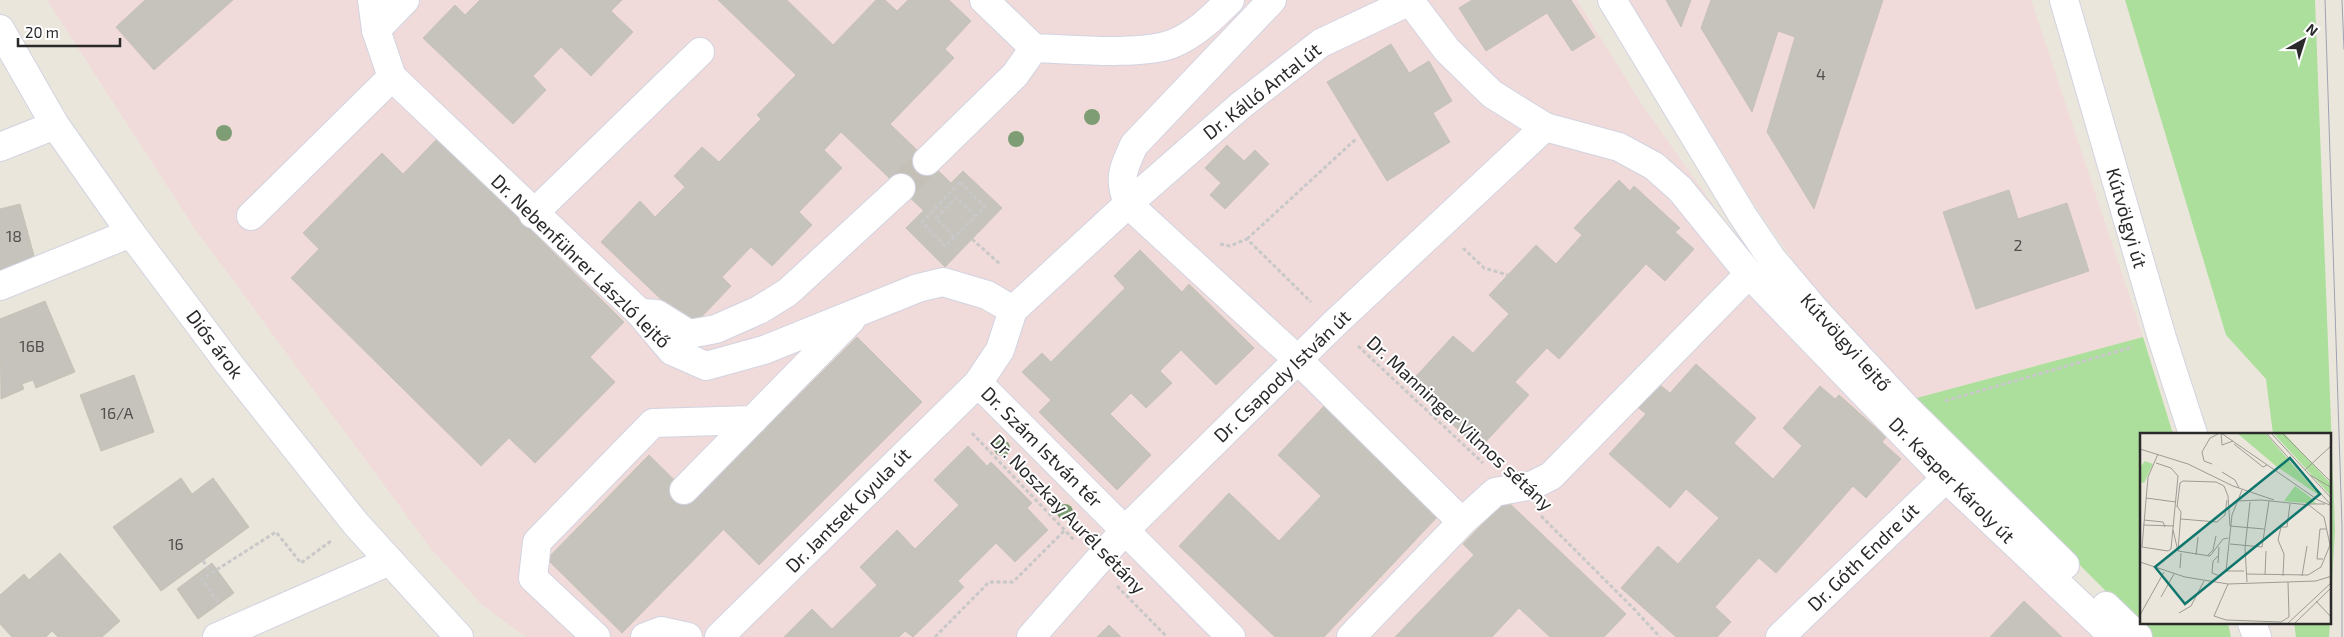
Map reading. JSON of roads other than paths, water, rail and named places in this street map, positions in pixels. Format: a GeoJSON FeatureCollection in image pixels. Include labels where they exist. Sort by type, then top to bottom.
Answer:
{"type":"FeatureCollection","features":[{"type":"Feature","properties":{"kind":"street","name":"Dr. Nebenführer László lejtő"},"geometry":{"type":"LineString","coordinates":[[372,0],[376,30],[392,77],[638,312],[672,351],[706,366],[764,350],[918,288],[944,282],[987,295],[1013,310]]}},
{"type":"Feature","properties":{"kind":"street"},"geometry":{"type":"LineString","coordinates":[[376,30],[405,0]]}},
{"type":"Feature","properties":{"kind":"street"},"geometry":{"type":"LineString","coordinates":[[984,0],[1034,48],[1133,50],[1172,44],[1198,30],[1219,4]]}},
{"type":"Feature","properties":{"kind":"street"},"geometry":{"type":"LineString","coordinates":[[1272,0],[1134,145],[1121,173],[1122,190],[1128,204],[1298,360],[1462,522]]}},
{"type":"Feature","properties":{"kind":"street","name":"Dr. Kálló Antal út"},"geometry":{"type":"LineString","coordinates":[[1128,204],[1240,106],[1321,43],[1411,0]]}},
{"type":"Feature","properties":{"kind":"street","name":"Dr. Kasper Károly út"},"geometry":{"type":"LineString","coordinates":[[1411,0],[1447,50],[1492,94],[1545,127],[1619,147],[1654,166],[1680,189],[1750,274],[1946,478],[2114,637]]}},
{"type":"Feature","properties":{"kind":"street","name":"Kútvölgyi lejtő"},"geometry":{"type":"LineString","coordinates":[[1612,0],[1743,216],[1772,259],[1816,311],[1909,411],[2138,637]]}},
{"type":"Feature","properties":{"kind":"street","name":"Kútvölgyi út"},"geometry":{"type":"LineString","coordinates":[[2064,0],[2162,338],[2193,433]]}},
{"type":"Feature","properties":{"kind":"street","name":"Diós árok"},"geometry":{"type":"LineString","coordinates":[[0,29],[55,125],[131,233],[235,371],[356,524],[459,637]]}},
{"type":"Feature","properties":{"kind":"street"},"geometry":{"type":"LineString","coordinates":[[927,161],[1015,75],[1034,48]]}},
{"type":"Feature","properties":{"kind":"street"},"geometry":{"type":"LineString","coordinates":[[534,214],[700,52]]}},
{"type":"Feature","properties":{"kind":"street"},"geometry":{"type":"LineString","coordinates":[[251,216],[392,77]]}},
{"type":"Feature","properties":{"kind":"street"},"geometry":{"type":"LineString","coordinates":[[0,147],[55,125]]}},
{"type":"Feature","properties":{"kind":"street","name":"Dr. Csapody István út"},"geometry":{"type":"LineString","coordinates":[[1031,637],[1125,530],[1334,324],[1545,127]]}},
{"type":"Feature","properties":{"kind":"street"},"geometry":{"type":"LineString","coordinates":[[638,312],[657,314],[689,334],[716,329],[759,310],[788,292],[901,188]]}},
{"type":"Feature","properties":{"kind":"street","name":"Dr. Szám István tér"},"geometry":{"type":"LineString","coordinates":[[1128,204],[1013,310],[1000,350],[978,383],[1232,637]]}},
{"type":"Feature","properties":{"kind":"street"},"geometry":{"type":"LineString","coordinates":[[0,286],[131,233]]}},
{"type":"Feature","properties":{"kind":"street"},"geometry":{"type":"LineString","coordinates":[[1351,637],[1462,522],[1495,492],[1532,485],[1551,476],[1750,274]]}},
{"type":"Feature","properties":{"kind":"street"},"geometry":{"type":"LineString","coordinates":[[684,490],[859,312]]}},
{"type":"Feature","properties":{"kind":"street","name":"Dr. Jantsek Gyula út"},"geometry":{"type":"LineString","coordinates":[[719,637],[978,383]]}},
{"type":"Feature","properties":{"kind":"street"},"geometry":{"type":"LineString","coordinates":[[596,637],[533,578],[537,542],[653,423],[753,420]]}},
{"type":"Feature","properties":{"kind":"street","name":"Dr. Góth Endre út"},"geometry":{"type":"LineString","coordinates":[[1780,637],[1946,478]]}},
{"type":"Feature","properties":{"kind":"street"},"geometry":{"type":"LineString","coordinates":[[217,637],[390,561]]}},
{"type":"Feature","properties":{"kind":"street"},"geometry":{"type":"LineString","coordinates":[[2252,624],[2257,637]]}},
{"type":"Feature","properties":{"kind":"street"},"geometry":{"type":"LineString","coordinates":[[645,637],[661,631],[688,637]]}},
{"type":"Feature","properties":{"kind":"tunnel"},"geometry":{"type":"LineString","coordinates":[[901,188],[927,161]]}},
{"type":"Feature","properties":{"kind":"tram line"},"geometry":{"type":"LineString","coordinates":[[2325,0],[2342,526],[2342,637]]}},
{"type":"Feature","properties":{"kind":"tram line"},"geometry":{"type":"LineString","coordinates":[[2342,0],[2344,49]]}}]}
